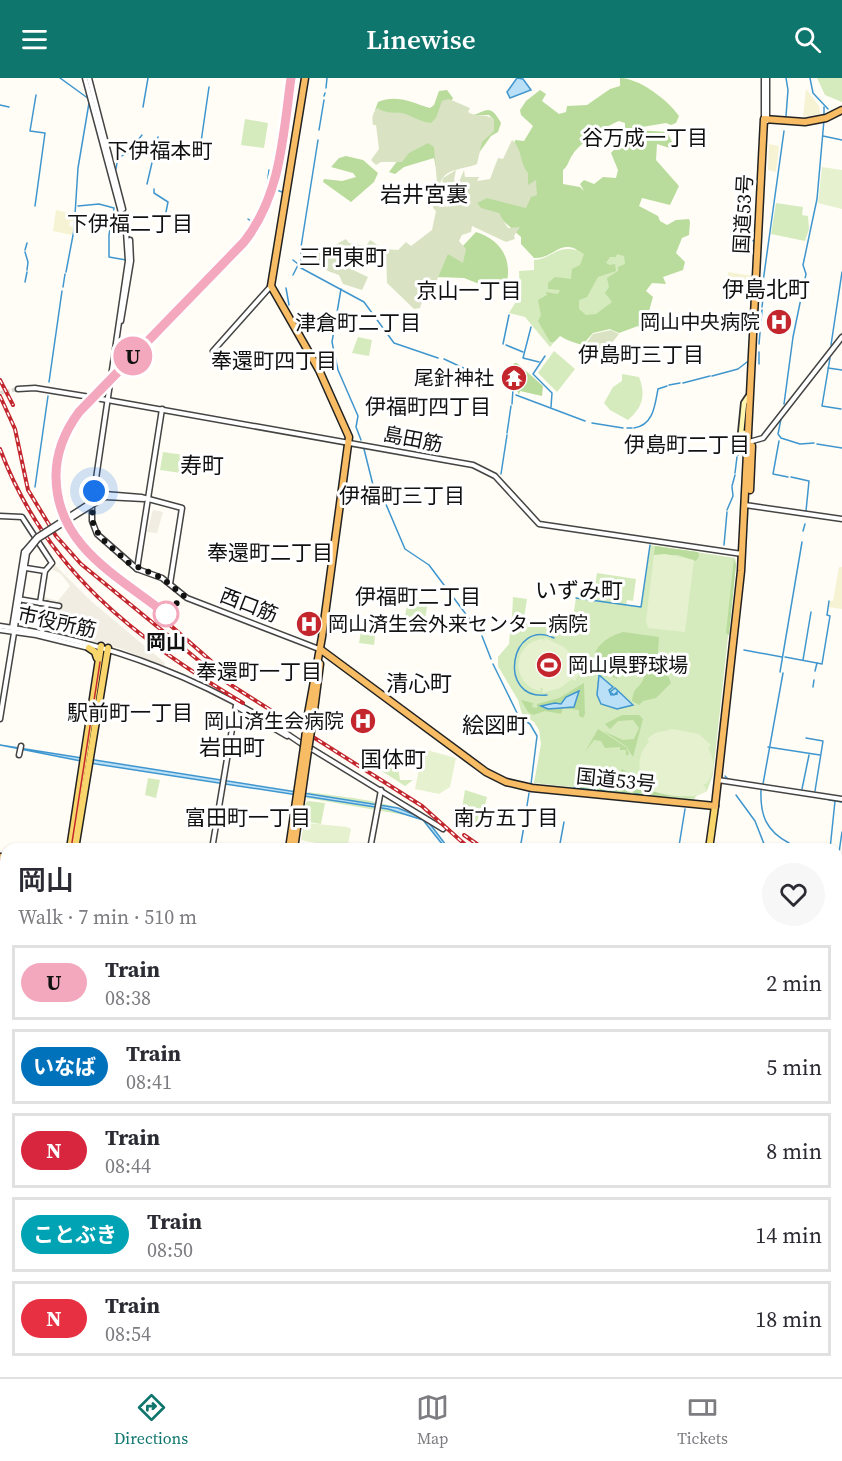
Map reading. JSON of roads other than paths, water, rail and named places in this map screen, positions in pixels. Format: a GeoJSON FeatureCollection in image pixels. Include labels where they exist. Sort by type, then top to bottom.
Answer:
{"type":"FeatureCollection","features":[{"type":"Feature","properties":{"kind":"highway"},"geometry":{"type":"LineString","coordinates":[[295,843],[305,747],[349,443],[348,429],[326,382],[271,286],[305,78]]}},
{"type":"Feature","properties":{"kind":"highway"},"geometry":{"type":"LineString","coordinates":[[768,122],[820,121],[842,112]]}},
{"type":"Feature","properties":{"kind":"highway","name":"国道53号"},"geometry":{"type":"LineString","coordinates":[[747,505],[768,122]]}},
{"type":"Feature","properties":{"kind":"highway","name":"国道53号"},"geometry":{"type":"LineString","coordinates":[[320,649],[486,772],[507,782],[532,788],[716,806],[743,555],[752,457],[750,442]]}},
{"type":"Feature","properties":{"kind":"highway"},"geometry":{"type":"LineString","coordinates":[[319,676],[320,649]]}},
{"type":"Feature","properties":{"kind":"highway"},"geometry":{"type":"LineString","coordinates":[[310,716],[325,659],[339,663]]}},
{"type":"Feature","properties":{"kind":"highway"},"geometry":{"type":"LineString","coordinates":[[290,843],[300,794]]}},
{"type":"Feature","properties":{"kind":"main road"},"geometry":{"type":"LineString","coordinates":[[746,433],[741,433],[744,403],[748,397]]}},
{"type":"Feature","properties":{"kind":"main road"},"geometry":{"type":"LineString","coordinates":[[76,843],[101,661],[89,648]]}},
{"type":"Feature","properties":{"kind":"main road"},"geometry":{"type":"LineString","coordinates":[[71,843],[104,649]]}},
{"type":"Feature","properties":{"kind":"main road"},"geometry":{"type":"LineString","coordinates":[[712,843],[716,806]]}},
{"type":"Feature","properties":{"kind":"street"},"geometry":{"type":"LineString","coordinates":[[765,78],[768,122]]}},
{"type":"Feature","properties":{"kind":"street","name":"西口筋"},"geometry":{"type":"LineString","coordinates":[[87,79],[123,212],[130,254],[95,486],[92,521],[103,541],[137,569],[162,578],[187,598],[320,649]]}},
{"type":"Feature","properties":{"kind":"street"},"geometry":{"type":"LineString","coordinates":[[213,351],[271,286]]}},
{"type":"Feature","properties":{"kind":"street"},"geometry":{"type":"LineString","coordinates":[[750,442],[763,438],[842,337]]}},
{"type":"Feature","properties":{"kind":"street","name":"島田筋"},"geometry":{"type":"LineString","coordinates":[[18,389],[35,388],[108,400],[478,467],[495,476],[539,524],[743,555]]}},
{"type":"Feature","properties":{"kind":"street"},"geometry":{"type":"LineString","coordinates":[[137,569],[162,410]]}},
{"type":"Feature","properties":{"kind":"street"},"geometry":{"type":"LineString","coordinates":[[0,719],[26,553],[37,537],[104,495],[119,493],[177,505],[183,511],[170,584]]}},
{"type":"Feature","properties":{"kind":"street"},"geometry":{"type":"LineString","coordinates":[[747,505],[842,519]]}},
{"type":"Feature","properties":{"kind":"street"},"geometry":{"type":"LineString","coordinates":[[0,516],[22,516],[52,563],[45,572],[40,603]]}},
{"type":"Feature","properties":{"kind":"street"},"geometry":{"type":"LineString","coordinates":[[26,568],[45,572]]}},
{"type":"Feature","properties":{"kind":"street"},"geometry":{"type":"LineString","coordinates":[[17,599],[59,606]]}},
{"type":"Feature","properties":{"kind":"street"},"geometry":{"type":"LineString","coordinates":[[0,625],[8,624],[17,599]]}},
{"type":"Feature","properties":{"kind":"street"},"geometry":{"type":"LineString","coordinates":[[42,634],[47,604]]}},
{"type":"Feature","properties":{"kind":"street"},"geometry":{"type":"LineString","coordinates":[[12,616],[13,629]]}},
{"type":"Feature","properties":{"kind":"street","name":"市役所筋"},"geometry":{"type":"LineString","coordinates":[[0,625],[104,649]]}},
{"type":"Feature","properties":{"kind":"street","name":"市役所筋"},"geometry":{"type":"LineString","coordinates":[[0,630],[13,629]]}},
{"type":"Feature","properties":{"kind":"street","name":"市役所筋"},"geometry":{"type":"LineString","coordinates":[[42,634],[89,648],[104,649]]}},
{"type":"Feature","properties":{"kind":"street"},"geometry":{"type":"LineString","coordinates":[[306,643],[316,643],[322,637]]}},
{"type":"Feature","properties":{"kind":"street"},"geometry":{"type":"LineString","coordinates":[[104,649],[119,652],[199,685],[381,790],[443,829]]}},
{"type":"Feature","properties":{"kind":"street"},"geometry":{"type":"LineString","coordinates":[[101,661],[119,652]]}},
{"type":"Feature","properties":{"kind":"street"},"geometry":{"type":"LineString","coordinates":[[213,843],[236,705]]}},
{"type":"Feature","properties":{"kind":"street"},"geometry":{"type":"LineString","coordinates":[[718,780],[842,799]]}},
{"type":"Feature","properties":{"kind":"street"},"geometry":{"type":"LineString","coordinates":[[371,843],[381,790]]}},
{"type":"Feature","properties":{"kind":"water"},"geometry":{"type":"Polygon","coordinates":[[[517,78],[523,79],[531,90],[510,98],[507,92],[517,78]]]}},
{"type":"Feature","properties":{"kind":"water"},"geometry":{"type":"Polygon","coordinates":[[[599,675],[613,687],[609,690],[611,695],[613,695],[610,692],[615,688],[633,705],[617,709],[601,704],[597,695],[599,675]]]}},
{"type":"Feature","properties":{"kind":"water"},"geometry":{"type":"Polygon","coordinates":[[[579,691],[574,707],[548,709],[541,706],[561,704],[566,697],[579,691]]]}},
{"type":"Feature","properties":{"kind":"water"},"geometry":{"type":"Polygon","coordinates":[[[0,745],[398,808],[427,820],[444,843],[441,843],[423,820],[388,809],[96,764],[0,745]]]}},
{"type":"Feature","properties":{"kind":"waterway"},"geometry":{"type":"LineString","coordinates":[[60,78],[89,99]]}},
{"type":"Feature","properties":{"kind":"waterway"},"geometry":{"type":"LineString","coordinates":[[143,107],[148,78]]}},
{"type":"Feature","properties":{"kind":"waterway"},"geometry":{"type":"LineString","coordinates":[[326,88],[327,78]]}},
{"type":"Feature","properties":{"kind":"waterway"},"geometry":{"type":"LineString","coordinates":[[786,78],[788,90],[786,116]]}},
{"type":"Feature","properties":{"kind":"waterway"},"geometry":{"type":"LineString","coordinates":[[810,78],[813,93],[828,109]]}},
{"type":"Feature","properties":{"kind":"waterway"},"geometry":{"type":"LineString","coordinates":[[201,142],[209,87]]}},
{"type":"Feature","properties":{"kind":"waterway"},"geometry":{"type":"LineString","coordinates":[[35,206],[45,133],[30,131],[36,95]]}},
{"type":"Feature","properties":{"kind":"waterway"},"geometry":{"type":"LineString","coordinates":[[319,130],[324,100]]}},
{"type":"Feature","properties":{"kind":"waterway"},"geometry":{"type":"LineString","coordinates":[[66,272],[74,230],[78,168],[89,103]]}},
{"type":"Feature","properties":{"kind":"waterway"},"geometry":{"type":"LineString","coordinates":[[0,105],[9,107]]}},
{"type":"Feature","properties":{"kind":"waterway"},"geometry":{"type":"LineString","coordinates":[[824,107],[824,116]]}},
{"type":"Feature","properties":{"kind":"waterway"},"geometry":{"type":"LineString","coordinates":[[784,404],[793,337],[806,274],[803,265],[817,199],[824,120]]}},
{"type":"Feature","properties":{"kind":"waterway"},"geometry":{"type":"LineString","coordinates":[[763,282],[784,131]]}},
{"type":"Feature","properties":{"kind":"waterway"},"geometry":{"type":"LineString","coordinates":[[116,169],[118,157],[127,154],[142,135]]}},
{"type":"Feature","properties":{"kind":"waterway"},"geometry":{"type":"LineString","coordinates":[[823,136],[842,140]]}},
{"type":"Feature","properties":{"kind":"waterway"},"geometry":{"type":"LineString","coordinates":[[147,184],[158,137]]}},
{"type":"Feature","properties":{"kind":"waterway"},"geometry":{"type":"LineString","coordinates":[[318,140],[301,247],[301,268],[364,302],[394,343],[438,358]]}},
{"type":"Feature","properties":{"kind":"waterway"},"geometry":{"type":"LineString","coordinates":[[269,170],[267,186],[282,192]]}},
{"type":"Feature","properties":{"kind":"waterway"},"geometry":{"type":"LineString","coordinates":[[154,189],[154,193],[168,202],[163,227]]}},
{"type":"Feature","properties":{"kind":"waterway"},"geometry":{"type":"LineString","coordinates":[[78,206],[99,204],[114,208],[109,235],[109,257],[126,260]]}},
{"type":"Feature","properties":{"kind":"waterway"},"geometry":{"type":"LineString","coordinates":[[731,237],[733,218]]}},
{"type":"Feature","properties":{"kind":"waterway"},"geometry":{"type":"LineString","coordinates":[[248,219],[254,223]]}},
{"type":"Feature","properties":{"kind":"waterway"},"geometry":{"type":"LineString","coordinates":[[733,238],[755,241]]}},
{"type":"Feature","properties":{"kind":"waterway"},"geometry":{"type":"LineString","coordinates":[[25,250],[27,243]]}},
{"type":"Feature","properties":{"kind":"waterway"},"geometry":{"type":"LineString","coordinates":[[25,252],[28,262],[27,270]]}},
{"type":"Feature","properties":{"kind":"waterway"},"geometry":{"type":"LineString","coordinates":[[293,260],[298,264]]}},
{"type":"Feature","properties":{"kind":"waterway"},"geometry":{"type":"LineString","coordinates":[[293,275],[298,265]]}},
{"type":"Feature","properties":{"kind":"waterway"},"geometry":{"type":"LineString","coordinates":[[25,282],[27,272]]}},
{"type":"Feature","properties":{"kind":"waterway"},"geometry":{"type":"LineString","coordinates":[[831,345],[842,272]]}},
{"type":"Feature","properties":{"kind":"waterway"},"geometry":{"type":"LineString","coordinates":[[63,287],[65,274]]}},
{"type":"Feature","properties":{"kind":"waterway"},"geometry":{"type":"LineString","coordinates":[[763,294],[765,284]]}},
{"type":"Feature","properties":{"kind":"waterway"},"geometry":{"type":"LineString","coordinates":[[286,288],[289,305]]}},
{"type":"Feature","properties":{"kind":"waterway"},"geometry":{"type":"LineString","coordinates":[[341,289],[332,342],[338,370],[358,416],[356,427],[361,440]]}},
{"type":"Feature","properties":{"kind":"waterway"},"geometry":{"type":"LineString","coordinates":[[49,382],[62,291]]}},
{"type":"Feature","properties":{"kind":"waterway"},"geometry":{"type":"LineString","coordinates":[[762,307],[763,298]]}},
{"type":"Feature","properties":{"kind":"waterway"},"geometry":{"type":"LineString","coordinates":[[759,344],[762,310]]}},
{"type":"Feature","properties":{"kind":"waterway"},"geometry":{"type":"LineString","coordinates":[[503,344],[509,315]]}},
{"type":"Feature","properties":{"kind":"waterway"},"geometry":{"type":"LineString","coordinates":[[302,325],[313,327]]}},
{"type":"Feature","properties":{"kind":"waterway"},"geometry":{"type":"LineString","coordinates":[[316,327],[325,329]]}},
{"type":"Feature","properties":{"kind":"waterway"},"geometry":{"type":"LineString","coordinates":[[531,327],[523,358],[539,362]]}},
{"type":"Feature","properties":{"kind":"waterway"},"geometry":{"type":"LineString","coordinates":[[506,345],[523,352]]}},
{"type":"Feature","properties":{"kind":"waterway"},"geometry":{"type":"LineString","coordinates":[[759,352],[759,364]]}},
{"type":"Feature","properties":{"kind":"waterway"},"geometry":{"type":"LineString","coordinates":[[545,356],[533,374],[552,393],[551,407]]}},
{"type":"Feature","properties":{"kind":"waterway"},"geometry":{"type":"LineString","coordinates":[[830,358],[822,406],[841,409]]}},
{"type":"Feature","properties":{"kind":"waterway"},"geometry":{"type":"LineString","coordinates":[[444,359],[470,371],[481,380]]}},
{"type":"Feature","properties":{"kind":"waterway"},"geometry":{"type":"LineString","coordinates":[[712,376],[738,369],[747,362]]}},
{"type":"Feature","properties":{"kind":"waterway"},"geometry":{"type":"LineString","coordinates":[[828,368],[842,370]]}},
{"type":"Feature","properties":{"kind":"waterway"},"geometry":{"type":"LineString","coordinates":[[683,383],[710,376]]}},
{"type":"Feature","properties":{"kind":"waterway"},"geometry":{"type":"LineString","coordinates":[[669,385],[680,383]]}},
{"type":"Feature","properties":{"kind":"waterway"},"geometry":{"type":"LineString","coordinates":[[634,428],[646,423],[650,418],[658,389],[667,386]]}},
{"type":"Feature","properties":{"kind":"waterway"},"geometry":{"type":"LineString","coordinates":[[512,404],[513,389]]}},
{"type":"Feature","properties":{"kind":"waterway"},"geometry":{"type":"LineString","coordinates":[[516,395],[585,421]]}},
{"type":"Feature","properties":{"kind":"waterway"},"geometry":{"type":"LineString","coordinates":[[35,487],[48,396]]}},
{"type":"Feature","properties":{"kind":"waterway"},"geometry":{"type":"LineString","coordinates":[[507,433],[511,406]]}},
{"type":"Feature","properties":{"kind":"waterway"},"geometry":{"type":"LineString","coordinates":[[781,419],[778,434],[781,438],[800,444],[814,443]]}},
{"type":"Feature","properties":{"kind":"waterway"},"geometry":{"type":"LineString","coordinates":[[592,423],[623,428]]}},
{"type":"Feature","properties":{"kind":"waterway"},"geometry":{"type":"LineString","coordinates":[[627,428],[632,428]]}},
{"type":"Feature","properties":{"kind":"waterway"},"geometry":{"type":"LineString","coordinates":[[501,474],[507,435]]}},
{"type":"Feature","properties":{"kind":"waterway"},"geometry":{"type":"LineString","coordinates":[[738,455],[742,436]]}},
{"type":"Feature","properties":{"kind":"waterway"},"geometry":{"type":"LineString","coordinates":[[779,441],[773,474],[788,477]]}},
{"type":"Feature","properties":{"kind":"waterway"},"geometry":{"type":"LineString","coordinates":[[817,444],[842,448]]}},
{"type":"Feature","properties":{"kind":"waterway"},"geometry":{"type":"LineString","coordinates":[[364,449],[373,485],[382,495],[405,549],[429,565],[480,633]]}},
{"type":"Feature","properties":{"kind":"waterway"},"geometry":{"type":"LineString","coordinates":[[735,473],[737,457]]}},
{"type":"Feature","properties":{"kind":"waterway"},"geometry":{"type":"LineString","coordinates":[[732,486],[735,475]]}},
{"type":"Feature","properties":{"kind":"waterway"},"geometry":{"type":"LineString","coordinates":[[791,477],[809,481],[806,511]]}},
{"type":"Feature","properties":{"kind":"waterway"},"geometry":{"type":"LineString","coordinates":[[727,510],[733,496],[732,487]]}},
{"type":"Feature","properties":{"kind":"waterway"},"geometry":{"type":"LineString","coordinates":[[724,545],[727,512]]}},
{"type":"Feature","properties":{"kind":"waterway"},"geometry":{"type":"LineString","coordinates":[[803,531],[805,524]]}},
{"type":"Feature","properties":{"kind":"waterway"},"geometry":{"type":"LineString","coordinates":[[780,672],[802,542]]}},
{"type":"Feature","properties":{"kind":"waterway"},"geometry":{"type":"LineString","coordinates":[[576,598],[641,607],[650,545]]}},
{"type":"Feature","properties":{"kind":"waterway"},"geometry":{"type":"LineString","coordinates":[[817,663],[822,664],[830,616],[827,615],[829,601]]}},
{"type":"Feature","properties":{"kind":"waterway"},"geometry":{"type":"LineString","coordinates":[[803,660],[811,612]]}},
{"type":"Feature","properties":{"kind":"waterway"},"geometry":{"type":"LineString","coordinates":[[547,695],[531,693],[520,686],[515,674],[515,661],[519,648],[527,639],[539,635],[554,638]]}},
{"type":"Feature","properties":{"kind":"waterway"},"geometry":{"type":"LineString","coordinates":[[482,636],[491,659]]}},
{"type":"Feature","properties":{"kind":"waterway"},"geometry":{"type":"LineString","coordinates":[[744,650],[782,657]]}},
{"type":"Feature","properties":{"kind":"waterway"},"geometry":{"type":"LineString","coordinates":[[785,657],[817,663],[815,671]]}},
{"type":"Feature","properties":{"kind":"waterway"},"geometry":{"type":"LineString","coordinates":[[493,664],[519,717],[530,724],[537,736],[531,784]]}},
{"type":"Feature","properties":{"kind":"waterway"},"geometry":{"type":"LineString","coordinates":[[763,784],[783,673]]}},
{"type":"Feature","properties":{"kind":"waterway"},"geometry":{"type":"LineString","coordinates":[[813,687],[814,680]]}},
{"type":"Feature","properties":{"kind":"waterway"},"geometry":{"type":"LineString","coordinates":[[806,738],[823,741],[815,791]]}},
{"type":"Feature","properties":{"kind":"waterway"},"geometry":{"type":"LineString","coordinates":[[768,747],[820,755]]}},
{"type":"Feature","properties":{"kind":"waterway"},"geometry":{"type":"LineString","coordinates":[[802,789],[809,755]]}},
{"type":"Feature","properties":{"kind":"waterway"},"geometry":{"type":"LineString","coordinates":[[574,788],[630,794]]}},
{"type":"Feature","properties":{"kind":"waterway"},"geometry":{"type":"LineString","coordinates":[[761,790],[763,815],[766,821],[775,833],[789,843]]}},
{"type":"Feature","properties":{"kind":"waterway"},"geometry":{"type":"LineString","coordinates":[[526,812],[529,793]]}},
{"type":"Feature","properties":{"kind":"waterway"},"geometry":{"type":"LineString","coordinates":[[636,794],[648,796]]}},
{"type":"Feature","properties":{"kind":"waterway"},"geometry":{"type":"LineString","coordinates":[[736,795],[755,821],[764,843]]}},
{"type":"Feature","properties":{"kind":"waterway"},"geometry":{"type":"LineString","coordinates":[[829,800],[842,802]]}},
{"type":"Feature","properties":{"kind":"waterway"},"geometry":{"type":"LineString","coordinates":[[831,843],[835,801]]}},
{"type":"Feature","properties":{"kind":"waterway"},"geometry":{"type":"LineString","coordinates":[[679,843],[685,809]]}},
{"type":"Feature","properties":{"kind":"waterway"},"geometry":{"type":"LineString","coordinates":[[521,843],[525,820]]}},
{"type":"Feature","properties":{"kind":"waterway"},"geometry":{"type":"LineString","coordinates":[[560,843],[564,822]]}},
{"type":"Feature","properties":{"kind":"waterway"},"geometry":{"type":"LineString","coordinates":[[840,843],[842,832]]}},
{"type":"Feature","properties":{"kind":"tunnel"},"geometry":{"type":"LineString","coordinates":[[0,393],[18,389]]}},
{"type":"Feature","properties":{"kind":"tram line"},"geometry":{"type":"LineString","coordinates":[[72,843],[100,662]]}},
{"type":"Feature","properties":{"kind":"railway"},"geometry":{"type":"LineString","coordinates":[[166,614],[93,557],[66,522],[59,500],[56,476],[60,450],[79,412],[241,246],[255,228],[273,188],[282,145],[291,78]]}},
{"type":"Feature","properties":{"kind":"railway"},"geometry":{"type":"LineString","coordinates":[[0,380],[13,405]]}},
{"type":"Feature","properties":{"kind":"railway"},"geometry":{"type":"LineString","coordinates":[[0,396],[15,429],[28,490],[56,536],[81,564],[220,678],[422,806],[463,843]]}},
{"type":"Feature","properties":{"kind":"railway"},"geometry":{"type":"LineString","coordinates":[[0,449],[19,492],[42,531],[69,566],[98,597],[166,653],[243,703]]}},
{"type":"Feature","properties":{"kind":"railway"},"geometry":{"type":"LineString","coordinates":[[162,618],[219,668]]}},
{"type":"Feature","properties":{"kind":"railway"},"geometry":{"type":"LineString","coordinates":[[464,835],[475,843]]}},
{"type":"Feature","properties":{"kind":"train","name":"U"},"geometry":{"type":"LineString","coordinates":[[166,614],[96,561],[75,538],[66,523],[57,490],[56,472],[60,448],[68,428],[79,412],[244,242],[259,222],[275,184],[291,78]]}},
{"type":"Feature","properties":{"kind":"place","name":"岡山中央病院"},"geometry":{"type":"Point","coordinates":[779,322]}},
{"type":"Feature","properties":{"kind":"place","name":"尾針神社"},"geometry":{"type":"Point","coordinates":[514,378]}},
{"type":"Feature","properties":{"kind":"place","name":"岡山"},"geometry":{"type":"Point","coordinates":[166,614]}},
{"type":"Feature","properties":{"kind":"place","name":"岡山済生会外来センター病院"},"geometry":{"type":"Point","coordinates":[309,624]}},
{"type":"Feature","properties":{"kind":"place","name":"岡山県野球場"},"geometry":{"type":"Point","coordinates":[549,665]}},
{"type":"Feature","properties":{"kind":"place","name":"岡山済生会病院"},"geometry":{"type":"Point","coordinates":[363,721]}},
{"type":"Feature","properties":{"kind":"district","name":"谷万成一丁目"},"geometry":{"type":"Point","coordinates":[645,137]}},
{"type":"Feature","properties":{"kind":"district","name":"下伊福本町"},"geometry":{"type":"Point","coordinates":[160,150]}},
{"type":"Feature","properties":{"kind":"district","name":"岩井宮裏"},"geometry":{"type":"Point","coordinates":[424,194]}},
{"type":"Feature","properties":{"kind":"district","name":"下伊福二丁目"},"geometry":{"type":"Point","coordinates":[130,223]}},
{"type":"Feature","properties":{"kind":"district","name":"三門東町"},"geometry":{"type":"Point","coordinates":[343,257]}},
{"type":"Feature","properties":{"kind":"district","name":"伊島北町"},"geometry":{"type":"Point","coordinates":[766,289]}},
{"type":"Feature","properties":{"kind":"district","name":"京山一丁目"},"geometry":{"type":"Point","coordinates":[469,290]}},
{"type":"Feature","properties":{"kind":"district","name":"津倉町二丁目"},"geometry":{"type":"Point","coordinates":[358,322]}},
{"type":"Feature","properties":{"kind":"district","name":"伊島町三丁目"},"geometry":{"type":"Point","coordinates":[641,354]}},
{"type":"Feature","properties":{"kind":"district","name":"奉還町四丁目"},"geometry":{"type":"Point","coordinates":[274,360]}},
{"type":"Feature","properties":{"kind":"district","name":"伊福町四丁目"},"geometry":{"type":"Point","coordinates":[428,406]}},
{"type":"Feature","properties":{"kind":"district","name":"伊島町二丁目"},"geometry":{"type":"Point","coordinates":[687,444]}},
{"type":"Feature","properties":{"kind":"district","name":"寿町"},"geometry":{"type":"Point","coordinates":[202,465]}},
{"type":"Feature","properties":{"kind":"district","name":"伊福町三丁目"},"geometry":{"type":"Point","coordinates":[402,495]}},
{"type":"Feature","properties":{"kind":"district","name":"奉還町二丁目"},"geometry":{"type":"Point","coordinates":[270,552]}},
{"type":"Feature","properties":{"kind":"district","name":"いずみ町"},"geometry":{"type":"Point","coordinates":[579,590]}},
{"type":"Feature","properties":{"kind":"district","name":"伊福町二丁目"},"geometry":{"type":"Point","coordinates":[418,596]}},
{"type":"Feature","properties":{"kind":"district","name":"奉還町一丁目"},"geometry":{"type":"Point","coordinates":[259,671]}},
{"type":"Feature","properties":{"kind":"district","name":"清心町"},"geometry":{"type":"Point","coordinates":[419,683]}},
{"type":"Feature","properties":{"kind":"district","name":"駅前町一丁目"},"geometry":{"type":"Point","coordinates":[130,712]}},
{"type":"Feature","properties":{"kind":"district","name":"絵図町"},"geometry":{"type":"Point","coordinates":[495,725]}},
{"type":"Feature","properties":{"kind":"district","name":"岩田町"},"geometry":{"type":"Point","coordinates":[232,747]}},
{"type":"Feature","properties":{"kind":"district","name":"国体町"},"geometry":{"type":"Point","coordinates":[393,759]}},
{"type":"Feature","properties":{"kind":"district","name":"富田町一丁目"},"geometry":{"type":"Point","coordinates":[248,817]}},
{"type":"Feature","properties":{"kind":"district","name":"南方五丁目"},"geometry":{"type":"Point","coordinates":[506,817]}}]}
